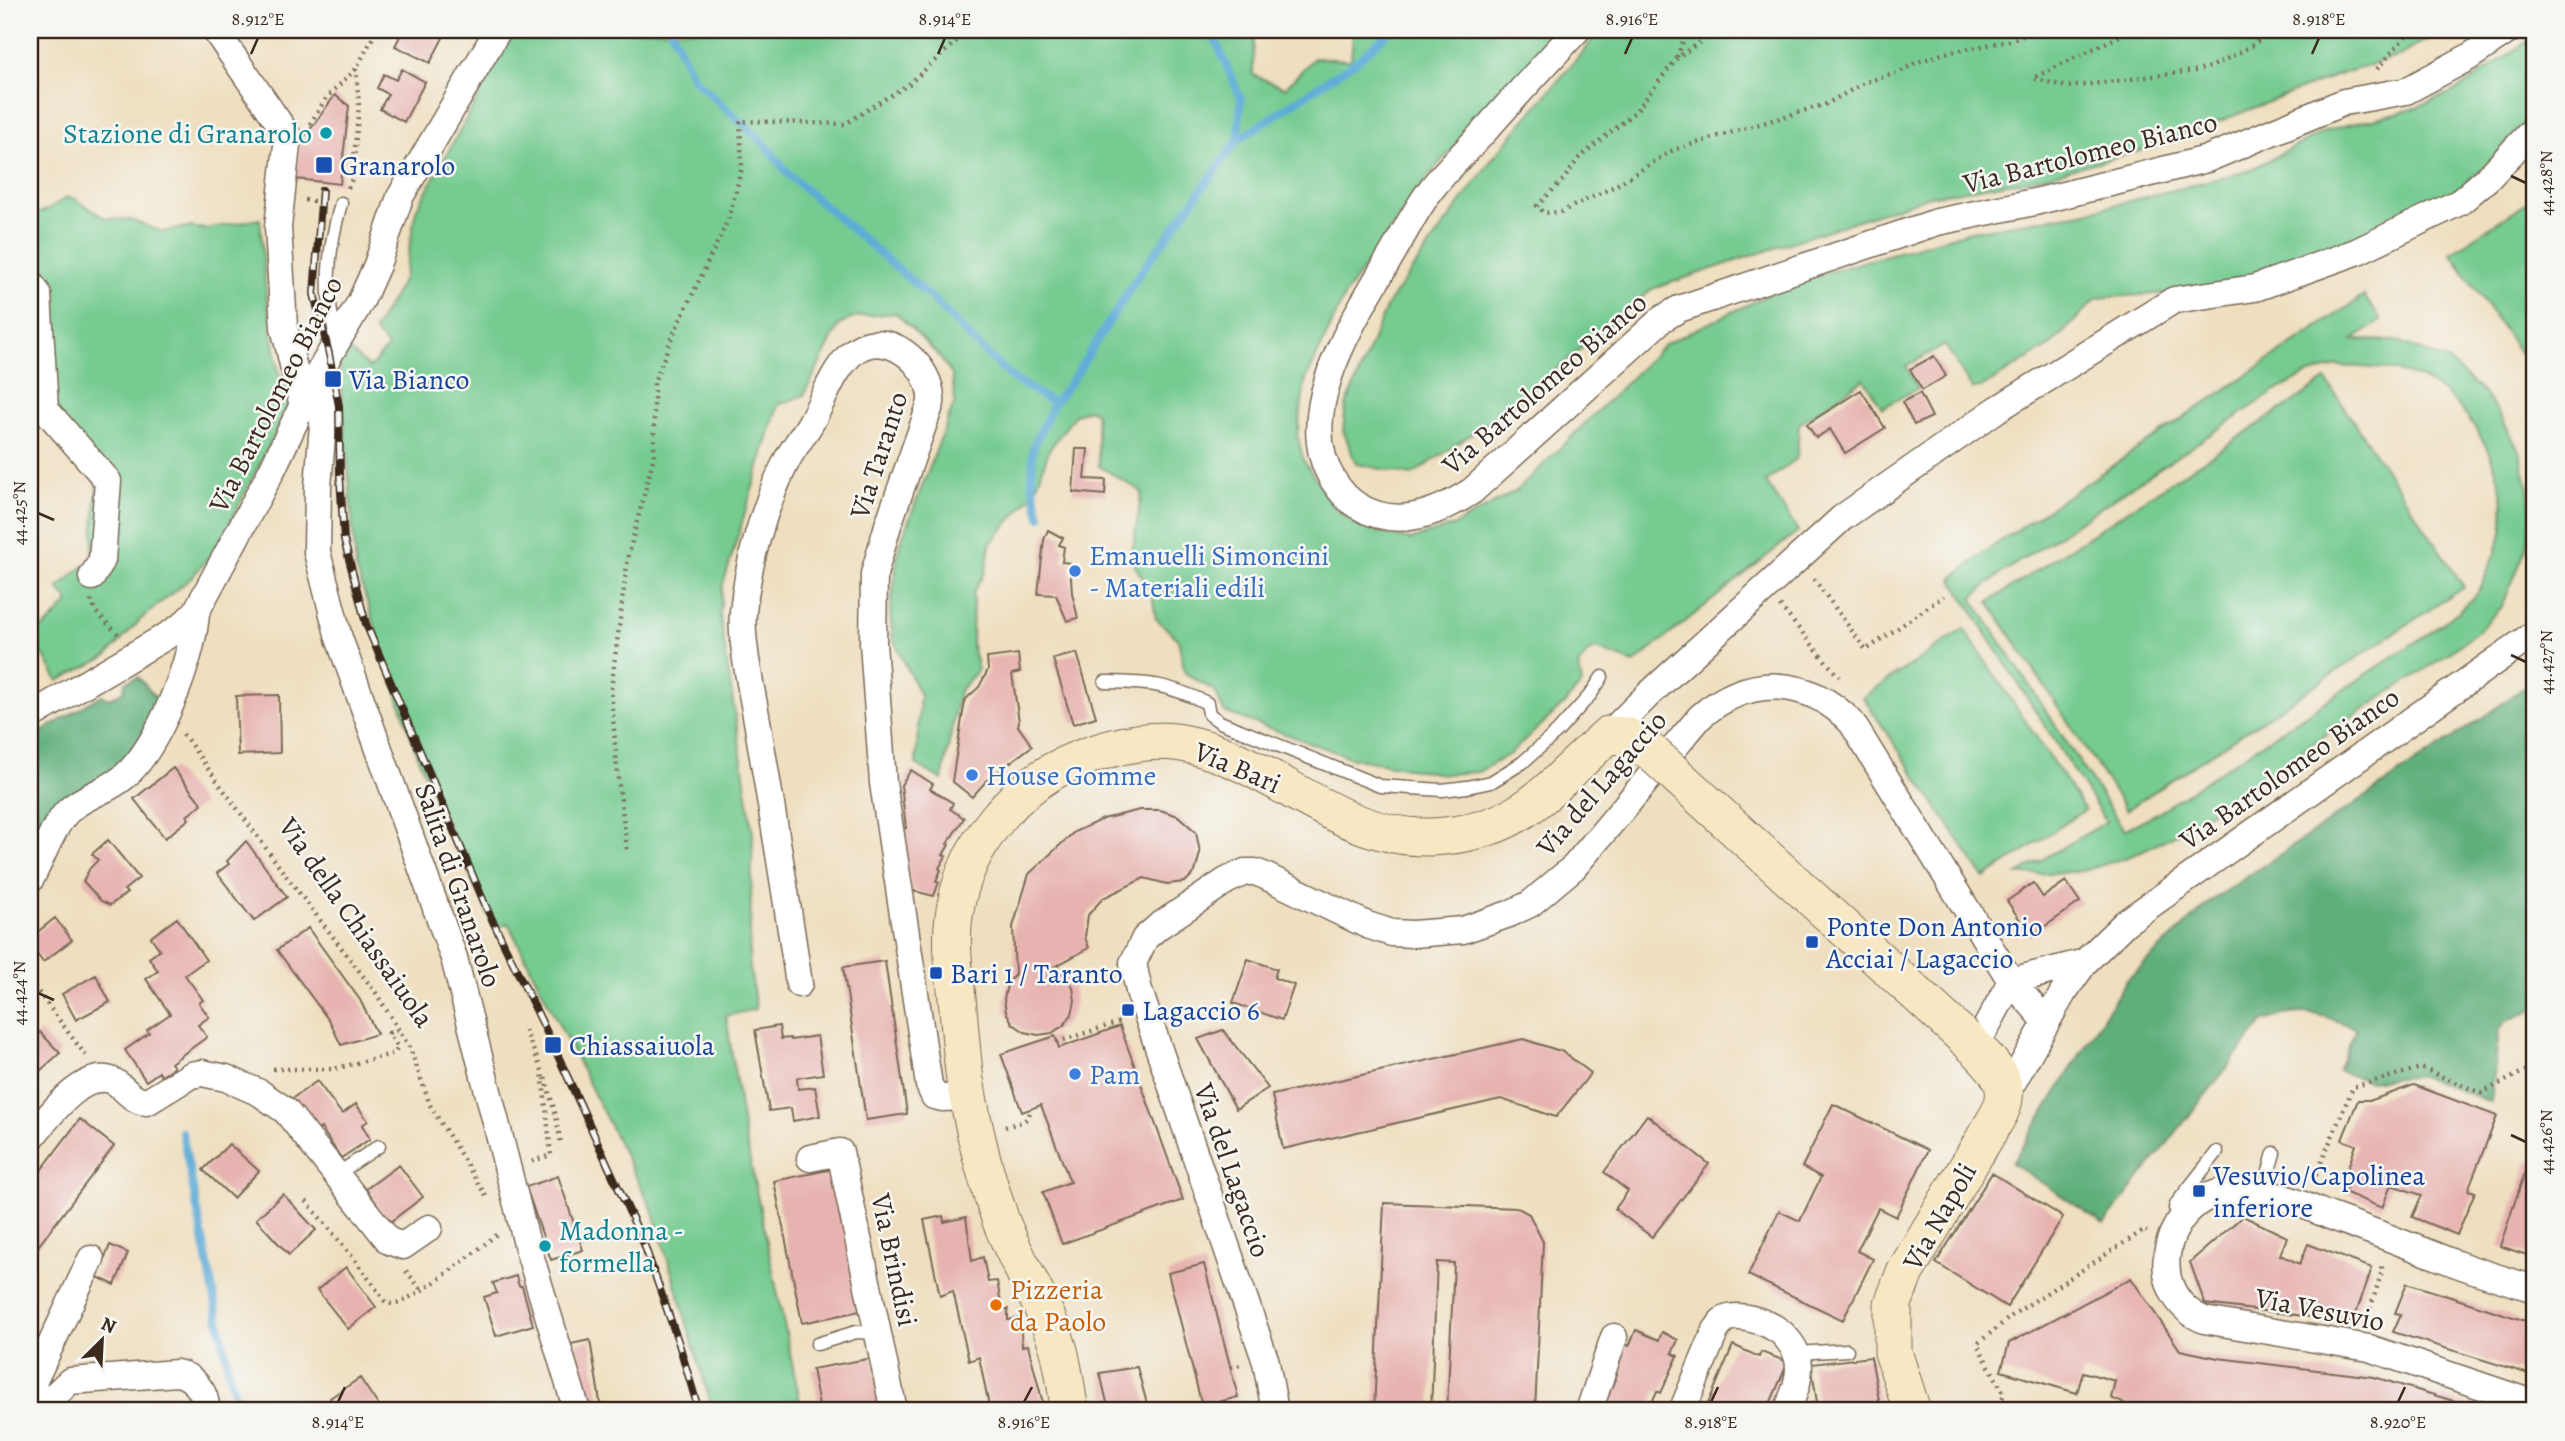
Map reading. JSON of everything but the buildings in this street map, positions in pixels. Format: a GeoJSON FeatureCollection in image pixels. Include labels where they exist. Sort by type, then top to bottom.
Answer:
{"type":"FeatureCollection","features":[{"type":"Feature","properties":{"kind":"street","name":"Via Bartolomeo Bianco"},"geometry":{"type":"LineString","coordinates":[[30,716],[183,625],[196,612],[271,472],[314,379],[361,301],[377,265],[400,197],[498,30]]}},
{"type":"Feature","properties":{"kind":"street","name":"Via Bartolomeo Bianco"},"geometry":{"type":"LineString","coordinates":[[1577,30],[1432,188],[1360,309],[1338,355],[1324,394],[1318,422],[1320,446],[1327,471],[1341,493],[1359,507],[1381,516],[1402,518],[1427,515],[1449,507],[1472,491],[1662,319],[1679,309],[1937,222],[2039,201],[2207,159],[2344,102],[2406,91],[2469,57],[2510,30]]}},
{"type":"Feature","properties":{"kind":"street"},"geometry":{"type":"LineString","coordinates":[[219,32],[288,136],[278,227],[284,327],[302,402]]}},
{"type":"Feature","properties":{"kind":"street"},"geometry":{"type":"LineString","coordinates":[[1608,735],[1647,696],[1777,598],[1842,518],[1996,410],[2174,300],[2255,288],[2356,252],[2460,202],[2489,177],[2535,128]]}},
{"type":"Feature","properties":{"kind":"street"},"geometry":{"type":"LineString","coordinates":[[30,283],[38,294],[45,409],[108,481],[102,560],[92,577]]}},
{"type":"Feature","properties":{"kind":"street","name":"Via Taranto"},"geometry":{"type":"LineString","coordinates":[[799,984],[783,870],[747,659],[743,614],[752,563],[767,506],[788,459],[836,373],[849,356],[863,344],[879,341],[898,349],[913,361],[932,390],[932,403],[888,525],[874,574],[873,643],[884,783],[929,1085],[934,1096],[968,1097]]}},
{"type":"Feature","properties":{"kind":"street","name":"Salita di Granarolo"},"geometry":{"type":"LineString","coordinates":[[314,379],[322,395],[323,424],[317,552],[339,638],[454,958],[528,1248],[577,1411]]}},
{"type":"Feature","properties":{"kind":"street"},"geometry":{"type":"LineString","coordinates":[[30,880],[68,811],[123,778],[138,763],[168,710],[192,639],[196,612]]}},
{"type":"Feature","properties":{"kind":"street","name":"Via Bartolomeo Bianco"},"geometry":{"type":"LineString","coordinates":[[2005,1096],[2045,1020],[2085,962],[2126,923],[2535,633]]}},
{"type":"Feature","properties":{"kind":"street","name":"Via del Lagaccio"},"geometry":{"type":"LineString","coordinates":[[1275,1411],[1266,1362],[1134,976],[1133,963],[1140,946],[1158,926],[1234,875],[1255,872],[1367,925],[1392,933],[1463,930],[1530,904],[1574,867],[1700,717],[1716,703],[1751,688],[1770,687],[1806,692],[1829,702],[1852,723],[2011,981],[2045,1020]]}},
{"type":"Feature","properties":{"kind":"street"},"geometry":{"type":"LineString","coordinates":[[1608,735],[1628,736],[1653,754],[1970,1043],[1994,1068],[2005,1096]]}},
{"type":"Feature","properties":{"kind":"street","name":"Via Bari"},"geometry":{"type":"LineString","coordinates":[[1070,1411],[1058,1348],[1043,1309],[1002,1223],[983,1160],[968,1097],[955,981],[955,909],[967,869],[988,832],[1013,800],[1051,772],[1115,746],[1172,742],[1194,745],[1274,780],[1353,823],[1399,835],[1434,836],[1477,830],[1514,817],[1551,790],[1608,735]]}},
{"type":"Feature","properties":{"kind":"street","name":"Via Bartolomeo Bianco"},"geometry":{"type":"LineString","coordinates":[[2011,981],[2085,962]]}},
{"type":"Feature","properties":{"kind":"street"},"geometry":{"type":"LineString","coordinates":[[1970,1043],[2011,981]]}},
{"type":"Feature","properties":{"kind":"street"},"geometry":{"type":"LineString","coordinates":[[30,1139],[59,1103],[79,1088],[103,1079],[115,1082],[140,1102],[147,1102],[191,1075],[202,1073],[232,1081],[278,1104],[389,1241],[403,1245],[429,1228]]}},
{"type":"Feature","properties":{"kind":"street","name":"Via Napoli"},"geometry":{"type":"LineString","coordinates":[[1912,1411],[1893,1352],[1893,1304],[1905,1272],[1990,1129],[2005,1096]]}},
{"type":"Feature","properties":{"kind":"street","name":"Via Brindisi"},"geometry":{"type":"LineString","coordinates":[[810,1158],[840,1152],[894,1411]]}},
{"type":"Feature","properties":{"kind":"street","name":"Via Vesuvio"},"geometry":{"type":"LineString","coordinates":[[2535,1289],[2459,1265],[2263,1192],[2243,1190],[2218,1193],[2196,1206],[2175,1229],[2166,1259],[2168,1280],[2178,1300],[2195,1316],[2204,1320],[2358,1346],[2535,1405]]}},
{"type":"Feature","properties":{"kind":"street"},"geometry":{"type":"LineString","coordinates":[[30,1389],[91,1259]]}},
{"type":"Feature","properties":{"kind":"street"},"geometry":{"type":"LineString","coordinates":[[1682,1411],[1716,1330],[1722,1321],[1734,1317],[1759,1321],[1781,1332],[1796,1353],[1799,1368],[1787,1411]]}},
{"type":"Feature","properties":{"kind":"street"},"geometry":{"type":"LineString","coordinates":[[1668,1411],[1704,1329]]}},
{"type":"Feature","properties":{"kind":"street"},"geometry":{"type":"LineString","coordinates":[[1589,1411],[1614,1338]]}},
{"type":"Feature","properties":{"kind":"street"},"geometry":{"type":"LineString","coordinates":[[38,1411],[70,1381],[177,1373],[190,1376],[194,1380],[207,1404],[206,1410]]}},
{"type":"Feature","properties":{"kind":"lane"},"geometry":{"type":"LineString","coordinates":[[338,341],[330,313],[327,285],[332,237],[341,203]]}},
{"type":"Feature","properties":{"kind":"lane"},"geometry":{"type":"LineString","coordinates":[[1105,682],[1146,682],[1182,691],[1207,703],[1209,714],[1220,722],[1380,786],[1442,790],[1492,782],[1522,763],[1558,731],[1591,694],[1602,677]]}},
{"type":"Feature","properties":{"kind":"lane"},"geometry":{"type":"LineString","coordinates":[[336,1175],[379,1146]]}},
{"type":"Feature","properties":{"kind":"lane","name":"Via Vesuvio"},"geometry":{"type":"LineString","coordinates":[[2182,1220],[2177,1215],[2177,1203],[2217,1152]]}},
{"type":"Feature","properties":{"kind":"lane"},"geometry":{"type":"LineString","coordinates":[[2263,1192],[2274,1153]]}},
{"type":"Feature","properties":{"kind":"lane"},"geometry":{"type":"LineString","coordinates":[[817,1344],[856,1332],[878,1333]]}},
{"type":"Feature","properties":{"kind":"lane"},"geometry":{"type":"LineString","coordinates":[[1796,1353],[1847,1350]]}},
{"type":"Feature","properties":{"kind":"path"},"geometry":{"type":"LineString","coordinates":[[288,136],[300,137],[327,97],[356,69],[377,30]]}},
{"type":"Feature","properties":{"kind":"path"},"geometry":{"type":"LineString","coordinates":[[627,849],[611,689],[628,557],[654,456],[654,382],[673,335],[728,220],[743,168],[740,121],[845,124],[909,84],[969,30]]}},
{"type":"Feature","properties":{"kind":"path"},"geometry":{"type":"LineString","coordinates":[[1677,58],[1686,30]]}},
{"type":"Feature","properties":{"kind":"path"},"geometry":{"type":"LineString","coordinates":[[1717,30],[1677,58],[1636,111],[1579,158],[1564,179],[1537,206],[1544,213],[1561,212],[1615,186],[1673,150],[1825,104],[1866,82],[1900,72],[1915,63],[1945,53],[2009,41],[2039,30]]}},
{"type":"Feature","properties":{"kind":"path"},"geometry":{"type":"LineString","coordinates":[[2132,30],[2033,78],[2067,87],[2108,84],[2194,71],[2213,65],[2253,45],[2270,30]]}},
{"type":"Feature","properties":{"kind":"path"},"geometry":{"type":"LineString","coordinates":[[341,203],[352,179],[359,106],[356,69]]}},
{"type":"Feature","properties":{"kind":"path"},"geometry":{"type":"LineString","coordinates":[[92,577],[90,594],[96,612],[138,653]]}},
{"type":"Feature","properties":{"kind":"path"},"geometry":{"type":"LineString","coordinates":[[1814,579],[1866,650],[1944,596]]}},
{"type":"Feature","properties":{"kind":"path"},"geometry":{"type":"LineString","coordinates":[[1777,598],[1843,682]]}},
{"type":"Feature","properties":{"kind":"path","name":"Via della Chiassaiuola"},"geometry":{"type":"LineString","coordinates":[[168,710],[284,873],[376,993],[410,1048],[430,1105],[491,1203]]}},
{"type":"Feature","properties":{"kind":"path"},"geometry":{"type":"LineString","coordinates":[[30,981],[103,1079]]}},
{"type":"Feature","properties":{"kind":"path"},"geometry":{"type":"LineString","coordinates":[[1057,1042],[1147,1013]]}},
{"type":"Feature","properties":{"kind":"path"},"geometry":{"type":"LineString","coordinates":[[232,1081],[236,1073],[245,1069],[328,1070],[395,1053],[398,1048],[389,1033],[398,1030]]}},
{"type":"Feature","properties":{"kind":"path"},"geometry":{"type":"LineString","coordinates":[[525,1030],[542,1071],[556,1116],[561,1144]]}},
{"type":"Feature","properties":{"kind":"path"},"geometry":{"type":"LineString","coordinates":[[2304,1206],[2353,1087],[2421,1068],[2481,1093],[2535,1066]]}},
{"type":"Feature","properties":{"kind":"path"},"geometry":{"type":"LineString","coordinates":[[510,1170],[551,1155],[542,1071]]}},
{"type":"Feature","properties":{"kind":"path"},"geometry":{"type":"LineString","coordinates":[[995,1130],[1026,1121],[1030,1116],[1030,1109]]}},
{"type":"Feature","properties":{"kind":"path"},"geometry":{"type":"LineString","coordinates":[[1997,1411],[2004,1394],[1977,1344],[2014,1314],[2144,1230],[2169,1243]]}},
{"type":"Feature","properties":{"kind":"path"},"geometry":{"type":"LineString","coordinates":[[2358,1346],[2382,1271],[2381,1262],[2370,1255],[2379,1234]]}},
{"type":"Feature","properties":{"kind":"green space"},"geometry":{"type":"Polygon","coordinates":[[[515,30],[1254,30],[1253,75],[1285,88],[1314,58],[1351,60],[1353,35],[1350,30],[1560,30],[1429,175],[1345,295],[1305,382],[1297,435],[1304,461],[1336,510],[1366,529],[1411,540],[1455,525],[1518,490],[1665,344],[1797,281],[1971,231],[2082,213],[2248,171],[2327,130],[2413,109],[2459,89],[2535,36],[2535,111],[2483,169],[2440,201],[2290,265],[2213,290],[2097,298],[2052,344],[1981,388],[1972,389],[1945,345],[1906,366],[1918,388],[1882,408],[1864,379],[1799,424],[1797,458],[1766,482],[1798,531],[1634,663],[1596,649],[1588,652],[1578,666],[1582,684],[1565,703],[1510,754],[1478,772],[1442,774],[1352,758],[1224,712],[1215,691],[1185,673],[1178,639],[1156,619],[1152,594],[1131,559],[1142,492],[1099,466],[1096,413],[1089,409],[1075,415],[1049,450],[1035,492],[990,544],[986,570],[973,593],[972,645],[978,670],[959,691],[942,780],[916,764],[920,695],[893,639],[890,614],[899,546],[955,401],[952,375],[939,356],[896,313],[854,317],[839,325],[804,395],[778,405],[722,588],[720,616],[753,834],[749,962],[756,1009],[726,1016],[743,1127],[802,1411],[713,1411],[654,1213],[508,923],[494,928],[418,758],[356,568],[339,357],[349,350],[370,368],[388,347],[374,331],[404,278],[416,210],[515,30]]]}},
{"type":"Feature","properties":{"kind":"green space"},"geometry":{"type":"Polygon","coordinates":[[[1601,30],[2442,30],[2399,56],[2338,75],[2151,148],[2032,179],[1930,196],[1652,289],[1515,404],[1412,475],[1356,464],[1343,430],[1346,406],[1387,305],[1492,159],[1601,30]]]}},
{"type":"Feature","properties":{"kind":"green space"},"geometry":{"type":"Polygon","coordinates":[[[67,197],[75,199],[105,218],[131,220],[162,232],[188,227],[205,229],[260,219],[266,294],[279,373],[292,399],[219,545],[192,577],[141,619],[106,657],[58,681],[32,635],[48,624],[69,602],[58,588],[92,559],[97,483],[40,416],[41,279],[30,264],[30,215],[45,211],[67,197]]]}},
{"type":"Feature","properties":{"kind":"green space"},"geometry":{"type":"Polygon","coordinates":[[[2535,197],[2535,375],[2451,253],[2535,197]]]}},
{"type":"Feature","properties":{"kind":"green space"},"geometry":{"type":"Polygon","coordinates":[[[2364,296],[2381,320],[2353,340],[2398,341],[2450,362],[2484,394],[2502,418],[2519,451],[2527,480],[2531,516],[2527,546],[2502,607],[2477,632],[2448,654],[2171,837],[2128,857],[2083,871],[2016,875],[2106,822],[1952,579],[1983,553],[2364,296]],[[2337,366],[2304,376],[2274,392],[1999,575],[1972,598],[2124,830],[2157,813],[2432,631],[2467,604],[2481,587],[2499,543],[2503,520],[2498,476],[2479,434],[2451,399],[2424,380],[2387,369],[2337,366]]]}},
{"type":"Feature","properties":{"kind":"green space"},"geometry":{"type":"Polygon","coordinates":[[[2326,380],[2464,587],[2126,810],[1989,602],[2326,380]]]}},
{"type":"Feature","properties":{"kind":"green space"},"geometry":{"type":"Polygon","coordinates":[[[1964,629],[2085,810],[1984,878],[1863,697],[1964,629]]]}},
{"type":"Feature","properties":{"kind":"green space"},"geometry":{"type":"Polygon","coordinates":[[[138,677],[156,698],[161,710],[133,755],[71,797],[30,873],[30,739],[102,695],[109,699],[124,691],[125,682],[138,677]]]}},
{"type":"Feature","properties":{"kind":"green space"},"geometry":{"type":"Polygon","coordinates":[[[2535,679],[2535,1008],[2505,1022],[2499,1031],[2491,1102],[2421,1076],[2368,1081],[2338,1071],[2356,1029],[2321,1016],[2288,1014],[2263,1022],[2104,1224],[2012,1163],[2127,980],[2211,901],[2535,679]]]}},
{"type":"Feature","properties":{"kind":"waterway"},"geometry":{"type":"LineString","coordinates":[[671,30],[693,78],[763,142],[789,175],[935,301],[1015,380],[1054,403]]}},
{"type":"Feature","properties":{"kind":"waterway"},"geometry":{"type":"LineString","coordinates":[[1211,30],[1241,99],[1238,140]]}},
{"type":"Feature","properties":{"kind":"waterway"},"geometry":{"type":"LineString","coordinates":[[1040,517],[1032,481],[1033,447],[1054,403],[1073,379],[1138,276],[1238,140],[1358,60],[1391,30]]}},
{"type":"Feature","properties":{"kind":"waterway"},"geometry":{"type":"LineString","coordinates":[[182,1132],[231,1382],[240,1411]]}},
{"type":"Feature","properties":{"kind":"railway"},"geometry":{"type":"LineString","coordinates":[[322,190],[314,294],[339,406],[344,540],[366,624],[487,909],[644,1244],[699,1411]]}},
{"type":"Feature","properties":{"kind":"place","name":"Stazione di Granarolo"},"geometry":{"type":"Point","coordinates":[326,133]}},
{"type":"Feature","properties":{"kind":"place","name":"Granarolo"},"geometry":{"type":"Point","coordinates":[324,165]}},
{"type":"Feature","properties":{"kind":"place","name":"Via Bianco"},"geometry":{"type":"Point","coordinates":[333,379]}},
{"type":"Feature","properties":{"kind":"place","name":"Emanuelli Simoncini - Materiali edili"},"geometry":{"type":"Point","coordinates":[1075,571]}},
{"type":"Feature","properties":{"kind":"place","name":"House Gomme"},"geometry":{"type":"Point","coordinates":[972,775]}},
{"type":"Feature","properties":{"kind":"place","name":"Ponte Don Antonio Acciai / Lagaccio"},"geometry":{"type":"Point","coordinates":[1812,942]}},
{"type":"Feature","properties":{"kind":"place","name":"Bari 1 / Taranto"},"geometry":{"type":"Point","coordinates":[936,973]}},
{"type":"Feature","properties":{"kind":"place","name":"Lagaccio 6"},"geometry":{"type":"Point","coordinates":[1128,1010]}},
{"type":"Feature","properties":{"kind":"place","name":"Chiassaiuola"},"geometry":{"type":"Point","coordinates":[553,1045]}},
{"type":"Feature","properties":{"kind":"place","name":"Pam"},"geometry":{"type":"Point","coordinates":[1075,1074]}},
{"type":"Feature","properties":{"kind":"place","name":"Vesuvio/Capolinea inferiore"},"geometry":{"type":"Point","coordinates":[2199,1191]}},
{"type":"Feature","properties":{"kind":"place","name":"Madonna - formella"},"geometry":{"type":"Point","coordinates":[545,1246]}},
{"type":"Feature","properties":{"kind":"place","name":"Pizzeria da Paolo"},"geometry":{"type":"Point","coordinates":[996,1305]}}]}
